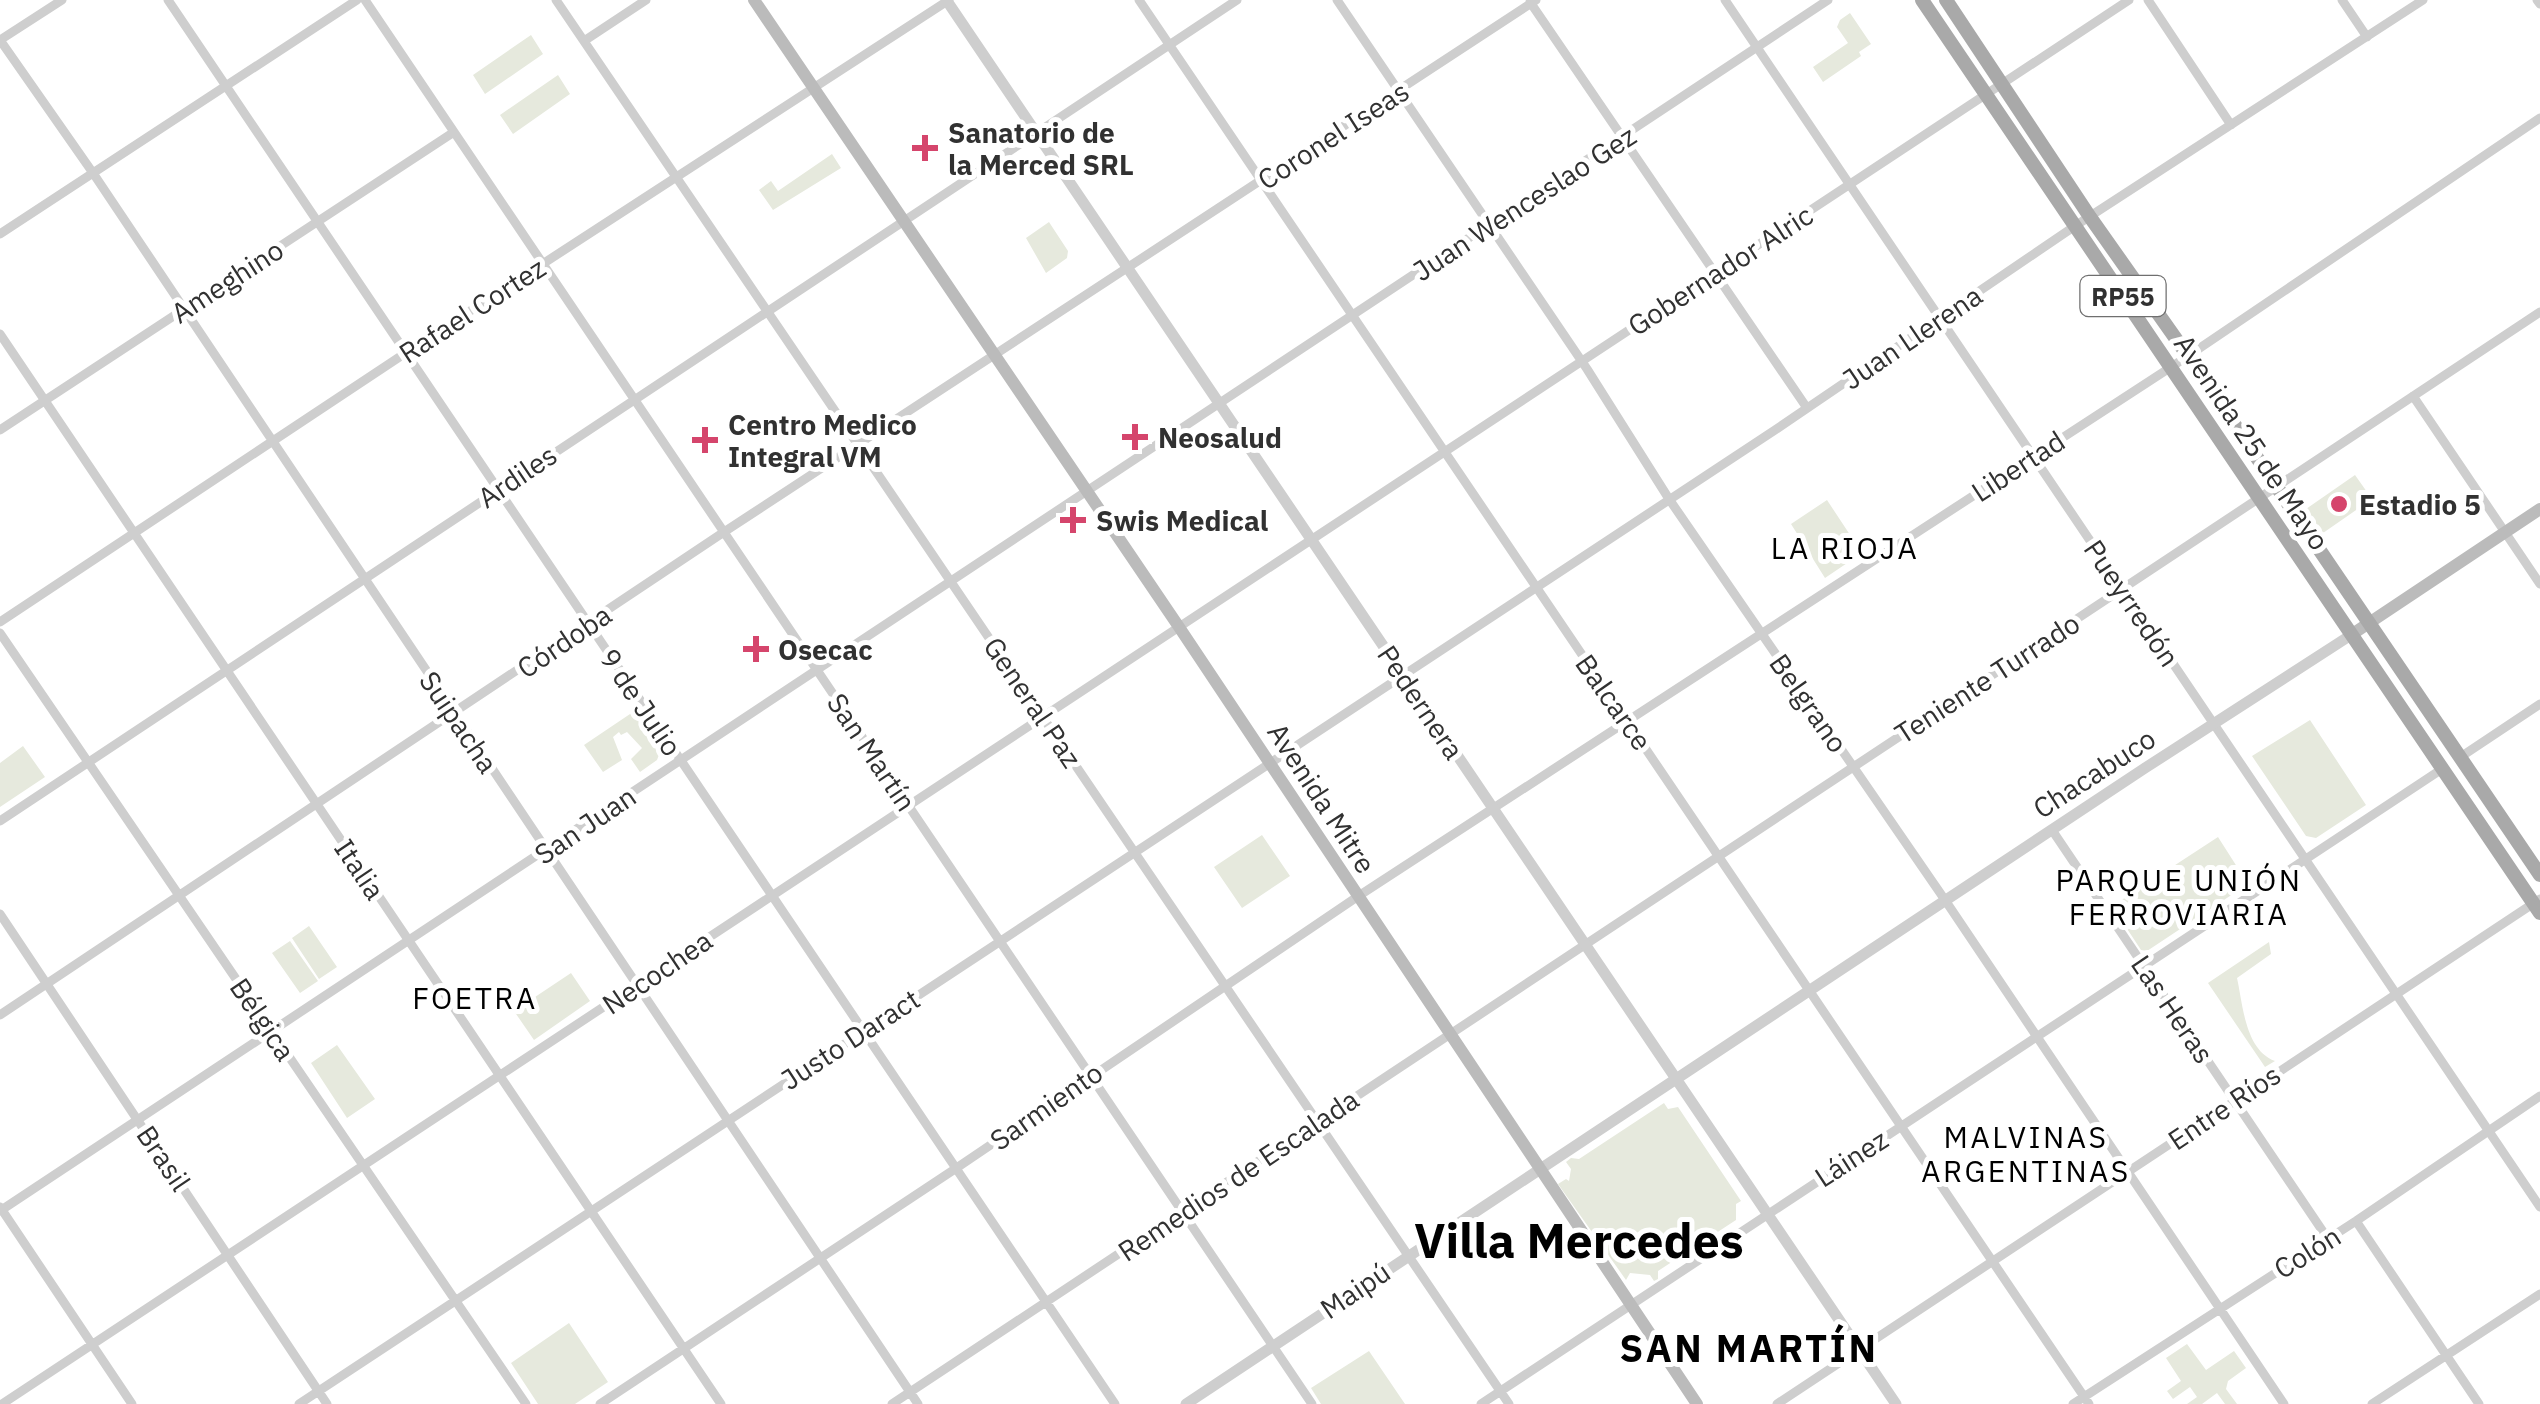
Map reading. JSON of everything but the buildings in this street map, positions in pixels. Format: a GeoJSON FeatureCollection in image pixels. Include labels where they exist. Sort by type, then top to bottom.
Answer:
{"type":"FeatureCollection","features":[{"type":"Feature","properties":{"kind":"main road","name":"Avenida Mitre"},"geometry":{"type":"LineString","coordinates":[[754,0],[1179,626],[1697,1404]]}},
{"type":"Feature","properties":{"kind":"main road","name":"Avenida 25 de Mayo"},"geometry":{"type":"LineString","coordinates":[[1922,0],[2351,636],[2538,905]]}},
{"type":"Feature","properties":{"kind":"main road","name":"Avenida 25 de Mayo"},"geometry":{"type":"LineString","coordinates":[[1946,0],[2540,875]]}},
{"type":"Feature","properties":{"kind":"main road","name":"Chacabuco"},"geometry":{"type":"LineString","coordinates":[[2351,636],[2540,510]]}},
{"type":"Feature","properties":{"kind":"street"},"geometry":{"type":"LineString","coordinates":[[0,40],[62,0]]}},
{"type":"Feature","properties":{"kind":"street","name":"9 de Julio"},"geometry":{"type":"LineString","coordinates":[[168,0],[1115,1404]]}},
{"type":"Feature","properties":{"kind":"street"},"geometry":{"type":"LineString","coordinates":[[0,234],[357,0]]}},
{"type":"Feature","properties":{"kind":"street","name":"San Martín"},"geometry":{"type":"LineString","coordinates":[[365,0],[1312,1404]]}},
{"type":"Feature","properties":{"kind":"street","name":"General Paz"},"geometry":{"type":"LineString","coordinates":[[556,0],[1509,1404]]}},
{"type":"Feature","properties":{"kind":"street"},"geometry":{"type":"LineString","coordinates":[[584,41],[646,0]]}},
{"type":"Feature","properties":{"kind":"street","name":"Rafael Cortez"},"geometry":{"type":"LineString","coordinates":[[0,622],[948,0]]}},
{"type":"Feature","properties":{"kind":"street","name":"Pedernera"},"geometry":{"type":"LineString","coordinates":[[948,0],[1896,1404]]}},
{"type":"Feature","properties":{"kind":"street","name":"Balcarce"},"geometry":{"type":"LineString","coordinates":[[1139,0],[2086,1400]]}},
{"type":"Feature","properties":{"kind":"street","name":"Ardiles"},"geometry":{"type":"LineString","coordinates":[[0,821],[1237,0]]}},
{"type":"Feature","properties":{"kind":"street","name":"Belgrano"},"geometry":{"type":"LineString","coordinates":[[1337,0],[1669,499],[1946,900],[2284,1404]]}},
{"type":"Feature","properties":{"kind":"street","name":"Pueyrredón"},"geometry":{"type":"LineString","coordinates":[[1726,0],[2540,1206]]}},
{"type":"Feature","properties":{"kind":"street","name":"Juan Wenceslao Gez"},"geometry":{"type":"LineString","coordinates":[[1219,404],[1828,0]]}},
{"type":"Feature","properties":{"kind":"street","name":"Gobernador Alric"},"geometry":{"type":"LineString","coordinates":[[1311,539],[2129,0]]}},
{"type":"Feature","properties":{"kind":"street"},"geometry":{"type":"LineString","coordinates":[[2148,0],[2231,125]]}},
{"type":"Feature","properties":{"kind":"street"},"geometry":{"type":"LineString","coordinates":[[2342,0],[2367,37]]}},
{"type":"Feature","properties":{"kind":"street","name":"Juan Llerena"},"geometry":{"type":"LineString","coordinates":[[1402,674],[1808,408],[2075,226],[2423,0]]}},
{"type":"Feature","properties":{"kind":"street"},"geometry":{"type":"LineString","coordinates":[[1532,1],[1808,408]]}},
{"type":"Feature","properties":{"kind":"street","name":"Coronel Iseas"},"geometry":{"type":"LineString","coordinates":[[1129,269],[1532,1]]}},
{"type":"Feature","properties":{"kind":"street","name":"Suipacha"},"geometry":{"type":"LineString","coordinates":[[0,40],[918,1404]]}},
{"type":"Feature","properties":{"kind":"street","name":"Libertad"},"geometry":{"type":"LineString","coordinates":[[1494,810],[2188,356],[2540,118]]}},
{"type":"Feature","properties":{"kind":"street","name":"Ameghino"},"geometry":{"type":"LineString","coordinates":[[0,430],[454,132]]}},
{"type":"Feature","properties":{"kind":"street","name":"Córdoba"},"geometry":{"type":"LineString","coordinates":[[0,1015],[724,532],[1129,269]]}},
{"type":"Feature","properties":{"kind":"street","name":"Teniente Turrado"},"geometry":{"type":"LineString","coordinates":[[1584,946],[2540,312]]}},
{"type":"Feature","properties":{"kind":"street","name":"Italia"},"geometry":{"type":"LineString","coordinates":[[0,334],[721,1404]]}},
{"type":"Feature","properties":{"kind":"street"},"geometry":{"type":"LineString","coordinates":[[2413,396],[2540,584]]}},
{"type":"Feature","properties":{"kind":"street","name":"San Juan"},"geometry":{"type":"LineString","coordinates":[[1,1209],[547,852],[1219,404]]}},
{"type":"Feature","properties":{"kind":"street","name":"Necochea"},"geometry":{"type":"LineString","coordinates":[[2,1404],[1311,539]]}},
{"type":"Feature","properties":{"kind":"street","name":"Bélgica"},"geometry":{"type":"LineString","coordinates":[[0,633],[526,1404]]}},
{"type":"Feature","properties":{"kind":"street","name":"Chacabuco"},"geometry":{"type":"LineString","coordinates":[[1675,1078],[2351,636]]}},
{"type":"Feature","properties":{"kind":"street","name":"Justo Daract"},"geometry":{"type":"LineString","coordinates":[[300,1404],[1402,674]]}},
{"type":"Feature","properties":{"kind":"street"},"geometry":{"type":"LineString","coordinates":[[2442,769],[2540,704]]}},
{"type":"Feature","properties":{"kind":"street","name":"Láinez"},"geometry":{"type":"LineString","coordinates":[[1481,1404],[2442,769]]}},
{"type":"Feature","properties":{"kind":"street","name":"Sarmiento"},"geometry":{"type":"LineString","coordinates":[[600,1404],[1357,897],[1494,810]]}},
{"type":"Feature","properties":{"kind":"street","name":"Las Heras"},"geometry":{"type":"LineString","coordinates":[[2052,830],[2328,1239]]}},
{"type":"Feature","properties":{"kind":"street","name":"Entre Ríos"},"geometry":{"type":"LineString","coordinates":[[1859,1349],[2396,994],[2538,905]]}},
{"type":"Feature","properties":{"kind":"street","name":"Brasil"},"geometry":{"type":"LineString","coordinates":[[0,914],[327,1404]]}},
{"type":"Feature","properties":{"kind":"street","name":"Remedios de Escalada"},"geometry":{"type":"LineString","coordinates":[[892,1404],[1584,946]]}},
{"type":"Feature","properties":{"kind":"street","name":"Maipú"},"geometry":{"type":"LineString","coordinates":[[1186,1404],[1675,1078]]}},
{"type":"Feature","properties":{"kind":"street","name":"Colón"},"geometry":{"type":"LineString","coordinates":[[2073,1404],[2086,1400],[2218,1308],[2356,1221],[2540,1096]]}},
{"type":"Feature","properties":{"kind":"street"},"geometry":{"type":"LineString","coordinates":[[1,1209],[132,1404]]}},
{"type":"Feature","properties":{"kind":"street"},"geometry":{"type":"LineString","coordinates":[[2356,1221],[2479,1404]]}},
{"type":"Feature","properties":{"kind":"street"},"geometry":{"type":"LineString","coordinates":[[2372,1404],[2540,1294]]}},
{"type":"Feature","properties":{"kind":"street"},"geometry":{"type":"LineString","coordinates":[[1776,1404],[1859,1349]]}},
{"type":"Feature","properties":{"kind":"shaded area"},"geometry":{"type":"Polygon","coordinates":[[[1850,13],[1871,44],[1859,52],[1861,56],[1823,82],[1813,67],[1848,43],[1837,27],[1850,13]]]}},
{"type":"Feature","properties":{"kind":"shaded area"},"geometry":{"type":"Polygon","coordinates":[[[531,35],[543,54],[485,94],[473,75],[531,35]]]}},
{"type":"Feature","properties":{"kind":"shaded area"},"geometry":{"type":"Polygon","coordinates":[[[558,75],[570,94],[513,134],[500,115],[558,75]]]}},
{"type":"Feature","properties":{"kind":"shaded area"},"geometry":{"type":"Polygon","coordinates":[[[832,154],[841,168],[773,210],[759,190],[771,181],[778,191],[832,154]]]}},
{"type":"Feature","properties":{"kind":"shaded area"},"geometry":{"type":"Polygon","coordinates":[[[1049,222],[1068,251],[1067,258],[1046,273],[1026,238],[1049,222]]]}},
{"type":"Feature","properties":{"kind":"shaded area","name":"Estadio 5"},"geometry":{"type":"Polygon","coordinates":[[[2355,475],[2372,499],[2323,533],[2306,509],[2355,475]]]}},
{"type":"Feature","properties":{"kind":"shaded area"},"geometry":{"type":"Polygon","coordinates":[[[1827,500],[1862,553],[1825,578],[1791,524],[1827,500]]]}},
{"type":"Feature","properties":{"kind":"shaded area"},"geometry":{"type":"Polygon","coordinates":[[[633,712],[660,752],[657,760],[640,772],[631,759],[642,748],[627,732],[619,732],[613,737],[622,760],[603,772],[584,745],[633,712]]]}},
{"type":"Feature","properties":{"kind":"shaded area"},"geometry":{"type":"Polygon","coordinates":[[[2310,720],[2366,805],[2316,838],[2306,836],[2252,756],[2310,720]]]}},
{"type":"Feature","properties":{"kind":"shaded area"},"geometry":{"type":"Polygon","coordinates":[[[23,746],[45,777],[0,807],[0,763],[23,746]]]}},
{"type":"Feature","properties":{"kind":"shaded area"},"geometry":{"type":"Polygon","coordinates":[[[1262,835],[1290,876],[1242,908],[1214,867],[1262,835]]]}},
{"type":"Feature","properties":{"kind":"shaded area"},"geometry":{"type":"Polygon","coordinates":[[[2218,837],[2248,884],[2147,951],[2141,950],[2116,912],[2117,903],[2218,837]]]}},
{"type":"Feature","properties":{"kind":"shaded area"},"geometry":{"type":"Polygon","coordinates":[[[309,926],[337,967],[319,979],[292,938],[309,926]]]}},
{"type":"Feature","properties":{"kind":"shaded area"},"geometry":{"type":"Polygon","coordinates":[[[290,941],[318,981],[300,993],[272,953],[290,941]]]}},
{"type":"Feature","properties":{"kind":"shaded area"},"geometry":{"type":"Polygon","coordinates":[[[2269,942],[2271,954],[2237,978],[2251,1037],[2275,1061],[2265,1067],[2208,983],[2269,942]]]}},
{"type":"Feature","properties":{"kind":"shaded area"},"geometry":{"type":"Polygon","coordinates":[[[571,973],[590,1001],[534,1040],[514,1011],[571,973]]]}},
{"type":"Feature","properties":{"kind":"shaded area"},"geometry":{"type":"Polygon","coordinates":[[[337,1045],[375,1099],[347,1118],[311,1063],[337,1045]]]}},
{"type":"Feature","properties":{"kind":"shaded area"},"geometry":{"type":"Polygon","coordinates":[[[1664,1103],[1668,1109],[1678,1107],[1741,1201],[1736,1204],[1736,1220],[1658,1271],[1658,1279],[1630,1273],[1626,1280],[1558,1184],[1569,1181],[1571,1169],[1566,1162],[1571,1158],[1579,1159],[1664,1103]]]}},
{"type":"Feature","properties":{"kind":"shaded area"},"geometry":{"type":"Polygon","coordinates":[[[569,1323],[608,1382],[575,1404],[538,1404],[511,1363],[569,1323]]]}},
{"type":"Feature","properties":{"kind":"shaded area"},"geometry":{"type":"Polygon","coordinates":[[[2187,1344],[2206,1370],[2234,1351],[2246,1368],[2228,1381],[2226,1389],[2237,1404],[2225,1404],[2217,1393],[2202,1404],[2187,1404],[2197,1397],[2190,1387],[2173,1399],[2167,1391],[2181,1381],[2166,1358],[2187,1344]]]}},
{"type":"Feature","properties":{"kind":"shaded area"},"geometry":{"type":"Polygon","coordinates":[[[1369,1351],[1405,1404],[1321,1404],[1311,1388],[1369,1351]]]}},
{"type":"Feature","properties":{"kind":"place","name":"Sanatorio de la Merced SRL"},"geometry":{"type":"Point","coordinates":[925,148]}},
{"type":"Feature","properties":{"kind":"place","name":"Neosalud"},"geometry":{"type":"Point","coordinates":[1135,437]}},
{"type":"Feature","properties":{"kind":"place","name":"Centro Medico Integral VM"},"geometry":{"type":"Point","coordinates":[705,440]}},
{"type":"Feature","properties":{"kind":"place","name":"Estadio 5"},"geometry":{"type":"Point","coordinates":[2339,504]}},
{"type":"Feature","properties":{"kind":"place","name":"Swis Medical"},"geometry":{"type":"Point","coordinates":[1073,520]}},
{"type":"Feature","properties":{"kind":"place","name":"Osecac"},"geometry":{"type":"Point","coordinates":[756,649]}},
{"type":"Feature","properties":{"kind":"district","name":"LA RIOJA"},"geometry":{"type":"Point","coordinates":[1845,547]}},
{"type":"Feature","properties":{"kind":"district","name":"PARQUE UNIÓN FERROVIARIA"},"geometry":{"type":"Point","coordinates":[2179,896]}},
{"type":"Feature","properties":{"kind":"district","name":"FOETRA"},"geometry":{"type":"Point","coordinates":[475,997]}},
{"type":"Feature","properties":{"kind":"district","name":"MALVINAS ARGENTINAS"},"geometry":{"type":"Point","coordinates":[2026,1153]}},
{"type":"Feature","properties":{"kind":"district","name":"Villa Mercedes"},"geometry":{"type":"Point","coordinates":[1579,1240]}},
{"type":"Feature","properties":{"kind":"district","name":"SAN MARTÍN"},"geometry":{"type":"Point","coordinates":[1749,1347]}}]}
